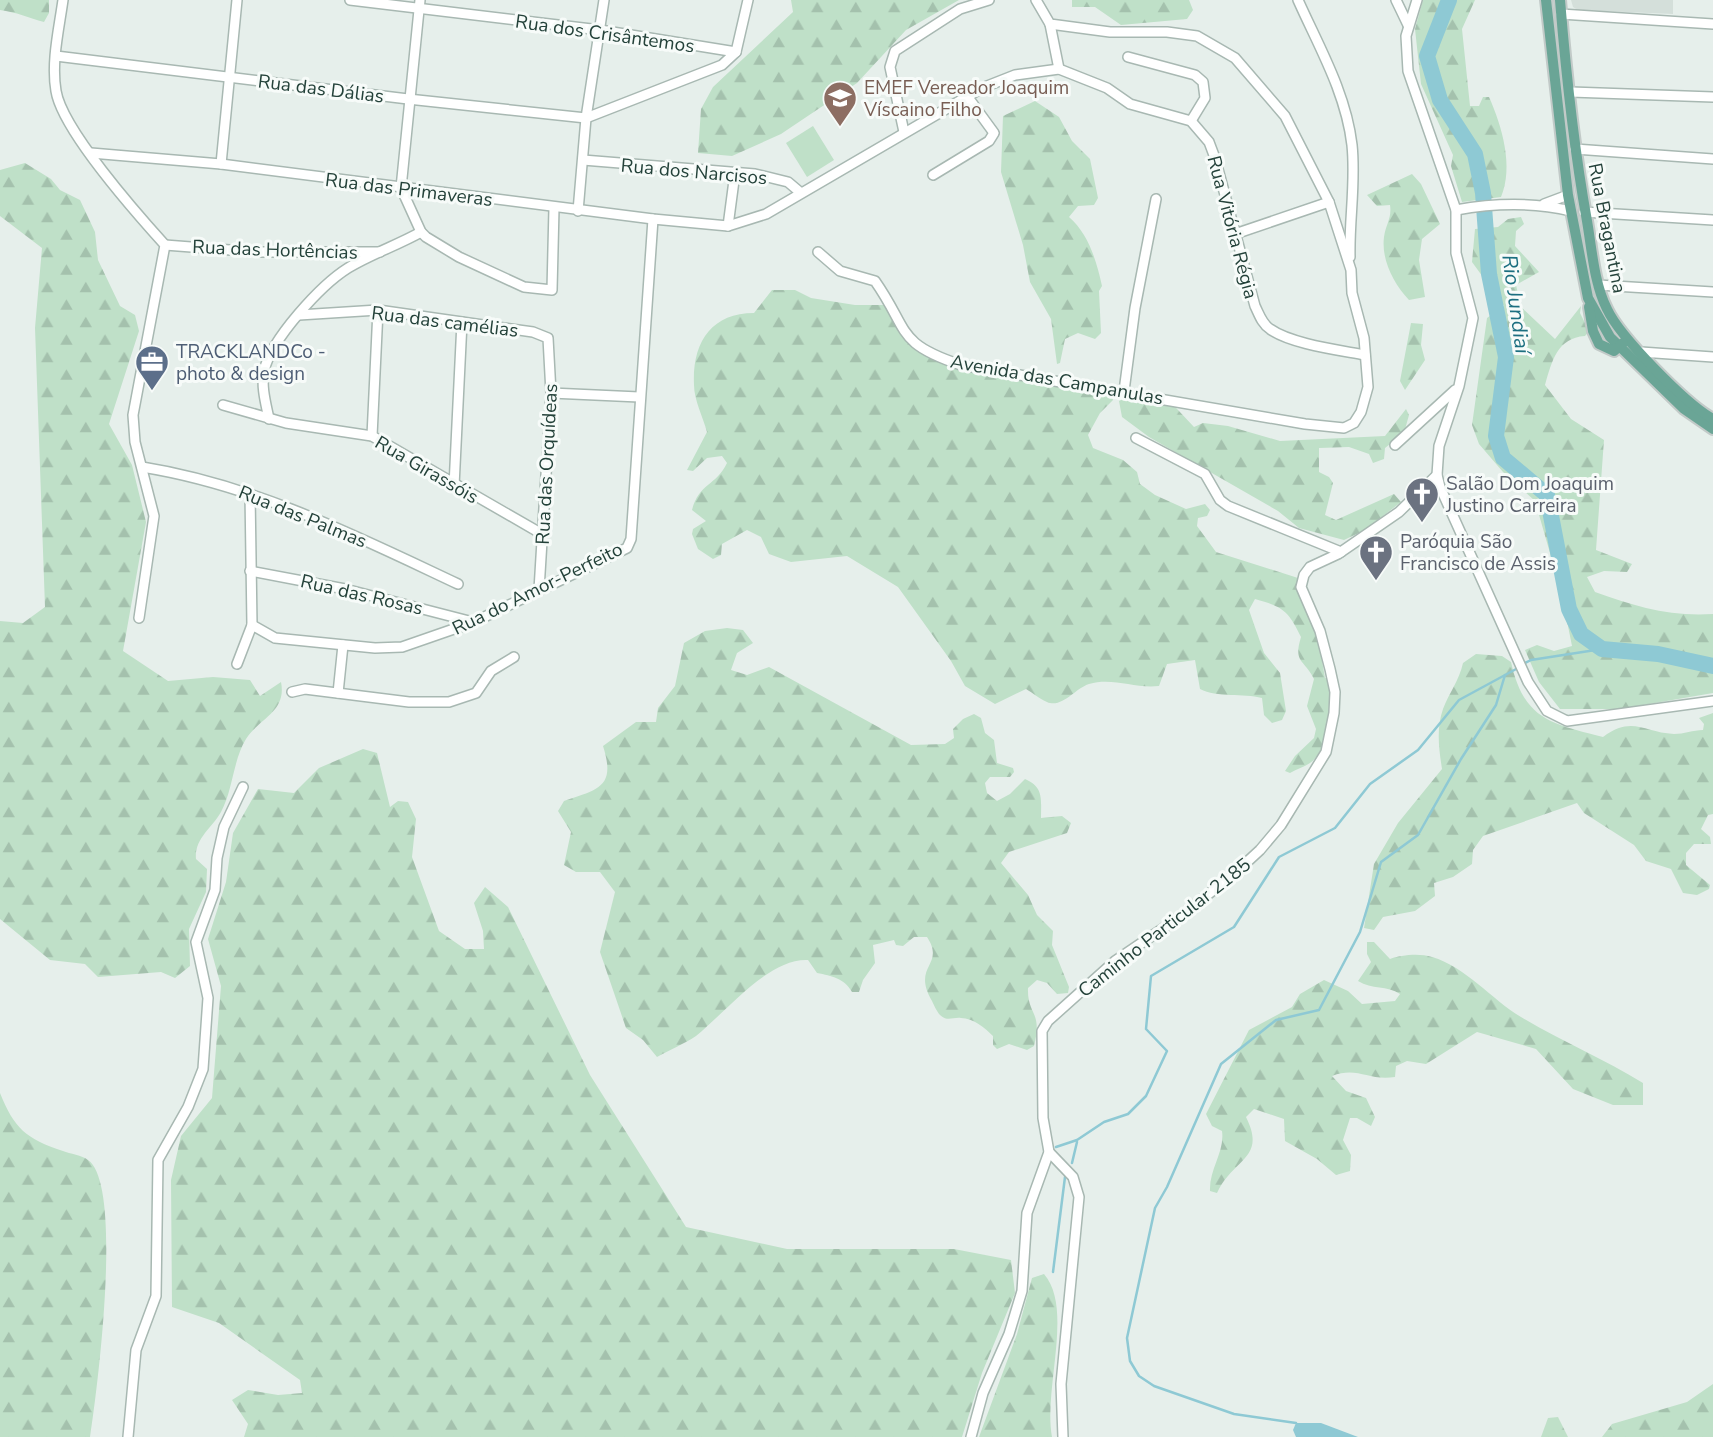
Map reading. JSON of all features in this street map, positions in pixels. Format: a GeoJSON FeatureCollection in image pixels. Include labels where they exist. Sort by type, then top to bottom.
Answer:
{"type":"FeatureCollection","features":[{"type":"Feature","properties":{"kind":"main road","name":"Rua Bragantina"},"geometry":{"type":"LineString","coordinates":[[1546,0],[1570,203],[1588,298],[1603,326],[1621,348],[1696,420],[1713,429]]}},
{"type":"Feature","properties":{"kind":"main road","name":"Rua Bragantina"},"geometry":{"type":"LineString","coordinates":[[1560,0],[1571,92],[1574,149],[1598,285],[1608,312],[1627,337],[1689,402],[1713,419]]}},
{"type":"Feature","properties":{"kind":"main road"},"geometry":{"type":"LineString","coordinates":[[1621,348],[1627,337]]}},
{"type":"Feature","properties":{"kind":"main road"},"geometry":{"type":"LineString","coordinates":[[1644,371],[1657,369]]}},
{"type":"Feature","properties":{"kind":"street"},"geometry":{"type":"LineString","coordinates":[[63,0],[54,78],[58,99],[91,153],[127,203],[165,245],[134,415],[135,442],[154,516],[139,618]]}},
{"type":"Feature","properties":{"kind":"street"},"geometry":{"type":"LineString","coordinates":[[221,164],[237,0]]}},
{"type":"Feature","properties":{"kind":"street","name":"Rua dos Crisântemos"},"geometry":{"type":"LineString","coordinates":[[350,0],[420,4],[736,52]]}},
{"type":"Feature","properties":{"kind":"street"},"geometry":{"type":"LineString","coordinates":[[578,211],[586,118],[604,0]]}},
{"type":"Feature","properties":{"kind":"street"},"geometry":{"type":"LineString","coordinates":[[586,118],[722,65],[736,52],[748,0]]}},
{"type":"Feature","properties":{"kind":"street"},"geometry":{"type":"LineString","coordinates":[[904,132],[891,76],[891,59],[895,51],[960,9],[989,0]]}},
{"type":"Feature","properties":{"kind":"street"},"geometry":{"type":"LineString","coordinates":[[1036,0],[1050,24],[1059,69]]}},
{"type":"Feature","properties":{"kind":"street"},"geometry":{"type":"LineString","coordinates":[[1298,0],[1332,74],[1351,143],[1352,293],[1365,355]]}},
{"type":"Feature","properties":{"kind":"street"},"geometry":{"type":"LineString","coordinates":[[1396,0],[1408,25]]}},
{"type":"Feature","properties":{"kind":"street"},"geometry":{"type":"LineString","coordinates":[[1417,0],[1408,25],[1408,71],[1456,209],[1456,253],[1473,318],[1459,386],[1439,446],[1437,475],[1528,682],[1547,711],[1566,721],[1713,701]]}},
{"type":"Feature","properties":{"kind":"street"},"geometry":{"type":"LineString","coordinates":[[420,4],[408,99],[401,188],[421,232],[459,257],[524,287],[552,290],[554,208]]}},
{"type":"Feature","properties":{"kind":"street"},"geometry":{"type":"LineString","coordinates":[[1561,14],[1713,23]]}},
{"type":"Feature","properties":{"kind":"street"},"geometry":{"type":"LineString","coordinates":[[1050,24],[1110,32],[1167,32],[1197,36],[1235,58],[1285,116],[1329,202],[1351,270]]}},
{"type":"Feature","properties":{"kind":"street","name":"Rua das Dálias"},"geometry":{"type":"LineString","coordinates":[[56,56],[586,118]]}},
{"type":"Feature","properties":{"kind":"street"},"geometry":{"type":"LineString","coordinates":[[735,173],[728,226],[766,214],[904,132],[1002,78],[1059,69],[1107,88],[1130,104],[1191,121],[1205,98],[1203,82],[1195,75],[1128,57]]}},
{"type":"Feature","properties":{"kind":"street"},"geometry":{"type":"LineString","coordinates":[[1571,92],[1713,97]]}},
{"type":"Feature","properties":{"kind":"street"},"geometry":{"type":"LineString","coordinates":[[933,175],[989,141],[994,133],[967,96]]}},
{"type":"Feature","properties":{"kind":"street","name":"Rua Vitória Régia"},"geometry":{"type":"LineString","coordinates":[[1191,121],[1209,142],[1255,306],[1271,330],[1365,355]]}},
{"type":"Feature","properties":{"kind":"street"},"geometry":{"type":"LineString","coordinates":[[1574,149],[1713,159]]}},
{"type":"Feature","properties":{"kind":"street","name":"Rua das Primaveras"},"geometry":{"type":"LineString","coordinates":[[91,153],[221,164],[578,211],[728,226]]}},
{"type":"Feature","properties":{"kind":"street","name":"Rua dos Narcisos"},"geometry":{"type":"LineString","coordinates":[[583,160],[778,178],[788,182],[801,193]]}},
{"type":"Feature","properties":{"kind":"street"},"geometry":{"type":"LineString","coordinates":[[1124,391],[1135,308],[1156,200]]}},
{"type":"Feature","properties":{"kind":"street"},"geometry":{"type":"LineString","coordinates":[[1235,234],[1329,202]]}},
{"type":"Feature","properties":{"kind":"street"},"geometry":{"type":"LineString","coordinates":[[1456,209],[1501,204],[1570,203]]}},
{"type":"Feature","properties":{"kind":"street"},"geometry":{"type":"LineString","coordinates":[[1543,205],[1570,203]]}},
{"type":"Feature","properties":{"kind":"street"},"geometry":{"type":"LineString","coordinates":[[1584,212],[1713,220]]}},
{"type":"Feature","properties":{"kind":"street","name":"Rua do Amor-Perfeito"},"geometry":{"type":"LineString","coordinates":[[252,625],[261,633],[275,638],[343,645],[402,647],[474,622],[619,553],[629,544],[653,219]]}},
{"type":"Feature","properties":{"kind":"street"},"geometry":{"type":"LineString","coordinates":[[269,419],[264,371],[276,343],[335,278],[350,267],[421,232]]}},
{"type":"Feature","properties":{"kind":"street","name":"Rua das Hortências"},"geometry":{"type":"LineString","coordinates":[[165,245],[257,252],[385,252]]}},
{"type":"Feature","properties":{"kind":"street","name":"Avenida das Campanulas"},"geometry":{"type":"LineString","coordinates":[[818,252],[840,271],[856,277],[868,276],[875,281],[910,341],[920,349],[961,365],[1305,424],[1344,428],[1354,423],[1361,412],[1368,387],[1365,355]]}},
{"type":"Feature","properties":{"kind":"street"},"geometry":{"type":"LineString","coordinates":[[1598,285],[1713,292]]}},
{"type":"Feature","properties":{"kind":"street"},"geometry":{"type":"LineString","coordinates":[[372,436],[378,310]]}},
{"type":"Feature","properties":{"kind":"street","name":"Rua das camélias"},"geometry":{"type":"LineString","coordinates":[[299,315],[378,310],[533,332],[548,338]]}},
{"type":"Feature","properties":{"kind":"street"},"geometry":{"type":"LineString","coordinates":[[454,486],[462,322]]}},
{"type":"Feature","properties":{"kind":"street","name":"Rua das Orquídeas"},"geometry":{"type":"LineString","coordinates":[[539,590],[551,393],[548,338]]}},
{"type":"Feature","properties":{"kind":"street"},"geometry":{"type":"LineString","coordinates":[[1640,352],[1713,357]]}},
{"type":"Feature","properties":{"kind":"street"},"geometry":{"type":"LineString","coordinates":[[1395,445],[1459,386]]}},
{"type":"Feature","properties":{"kind":"street"},"geometry":{"type":"LineString","coordinates":[[551,393],[639,397]]}},
{"type":"Feature","properties":{"kind":"street","name":"Rua Girassóis"},"geometry":{"type":"LineString","coordinates":[[223,405],[269,419],[372,436],[454,486],[542,534]]}},
{"type":"Feature","properties":{"kind":"street"},"geometry":{"type":"LineString","coordinates":[[1136,438],[1205,474],[1224,503],[1341,552],[1399,512],[1437,475]]}},
{"type":"Feature","properties":{"kind":"street","name":"Rua das Palmas"},"geometry":{"type":"LineString","coordinates":[[142,467],[250,493],[304,512],[458,584]]}},
{"type":"Feature","properties":{"kind":"street"},"geometry":{"type":"LineString","coordinates":[[237,664],[252,625],[250,493]]}},
{"type":"Feature","properties":{"kind":"street","name":"Caminho Particular 2185"},"geometry":{"type":"LineString","coordinates":[[971,1437],[984,1393],[1009,1334],[1021,1291],[1027,1213],[1049,1152],[1043,1118],[1040,1037],[1048,1021],[1115,961],[1174,921],[1260,850],[1281,825],[1326,752],[1335,692],[1320,631],[1301,587],[1310,567],[1341,552]]}},
{"type":"Feature","properties":{"kind":"street","name":"Rua das Rosas"},"geometry":{"type":"LineString","coordinates":[[250,571],[357,592],[474,622]]}},
{"type":"Feature","properties":{"kind":"street"},"geometry":{"type":"LineString","coordinates":[[338,693],[343,645]]}},
{"type":"Feature","properties":{"kind":"street"},"geometry":{"type":"LineString","coordinates":[[292,692],[305,690],[409,702],[449,702],[476,692],[491,671],[514,657]]}},
{"type":"Feature","properties":{"kind":"street"},"geometry":{"type":"LineString","coordinates":[[128,1437],[136,1350],[156,1296],[158,1160],[188,1107],[203,1069],[208,998],[196,942],[215,890],[217,858],[224,827],[243,787]]}},
{"type":"Feature","properties":{"kind":"street"},"geometry":{"type":"LineString","coordinates":[[1049,1152],[1073,1177],[1079,1197],[1061,1384],[1063,1437]]}},
{"type":"Feature","properties":{"kind":"shaded area"},"geometry":{"type":"Polygon","coordinates":[[[1571,0],[1673,0],[1673,14],[1578,10],[1573,7],[1571,0]]]}},
{"type":"Feature","properties":{"kind":"green space"},"geometry":{"type":"Polygon","coordinates":[[[0,0],[49,0],[49,13],[44,22],[0,10],[0,0]]]}},
{"type":"Feature","properties":{"kind":"green space"},"geometry":{"type":"Polygon","coordinates":[[[791,0],[959,0],[906,30],[857,83],[781,134],[732,156],[698,153],[701,109],[713,87],[793,12],[791,0]]]}},
{"type":"Feature","properties":{"kind":"green space"},"geometry":{"type":"Polygon","coordinates":[[[1072,0],[1189,0],[1193,10],[1187,19],[1121,25],[1095,7],[1072,7],[1072,0]]]}},
{"type":"Feature","properties":{"kind":"green space"},"geometry":{"type":"Polygon","coordinates":[[[1423,0],[1475,0],[1462,29],[1470,106],[1479,106],[1483,97],[1489,97],[1498,121],[1506,160],[1505,185],[1501,197],[1462,202],[1451,166],[1453,155],[1421,84],[1415,29],[1423,0]]]}},
{"type":"Feature","properties":{"kind":"green space"},"geometry":{"type":"Polygon","coordinates":[[[1035,101],[1059,117],[1072,141],[1090,159],[1098,198],[1094,205],[1078,206],[1069,217],[1087,240],[1098,268],[1102,286],[1099,291],[1101,333],[1095,339],[1078,333],[1065,339],[1060,363],[1057,364],[1051,319],[1030,282],[1023,245],[1001,172],[1003,116],[1035,101]]]}},
{"type":"Feature","properties":{"kind":"green space"},"geometry":{"type":"Polygon","coordinates":[[[813,126],[834,160],[807,177],[786,143],[813,126]]]}},
{"type":"Feature","properties":{"kind":"green space"},"geometry":{"type":"Polygon","coordinates":[[[25,163],[51,179],[60,190],[80,200],[95,232],[98,260],[120,306],[135,315],[139,331],[109,424],[132,465],[146,522],[123,651],[168,681],[213,677],[250,680],[260,696],[281,682],[280,701],[246,739],[221,812],[198,845],[196,859],[207,869],[206,892],[189,929],[190,966],[175,978],[161,972],[98,977],[85,964],[50,960],[0,919],[0,621],[23,623],[45,607],[35,328],[42,248],[0,216],[0,170],[25,163]]]}},
{"type":"Feature","properties":{"kind":"green space"},"geometry":{"type":"Polygon","coordinates":[[[1412,174],[1421,184],[1440,224],[1422,239],[1419,260],[1425,297],[1409,300],[1398,287],[1385,254],[1384,237],[1390,217],[1390,205],[1377,206],[1367,195],[1412,174]]]}},
{"type":"Feature","properties":{"kind":"green space"},"geometry":{"type":"Polygon","coordinates":[[[1521,217],[1524,224],[1516,231],[1515,246],[1539,272],[1516,285],[1521,307],[1555,339],[1581,306],[1580,313],[1589,331],[1585,336],[1568,341],[1557,352],[1545,385],[1571,419],[1604,440],[1596,550],[1632,564],[1627,572],[1604,571],[1587,577],[1595,592],[1624,602],[1667,612],[1713,614],[1713,693],[1620,709],[1560,709],[1539,682],[1525,650],[1537,645],[1554,651],[1572,646],[1561,591],[1535,501],[1503,472],[1479,444],[1472,425],[1487,318],[1504,306],[1472,262],[1475,229],[1498,227],[1508,219],[1521,217]]]}},
{"type":"Feature","properties":{"kind":"green space"},"geometry":{"type":"Polygon","coordinates":[[[772,290],[795,290],[811,298],[855,305],[886,305],[900,331],[914,349],[960,368],[1111,394],[1113,400],[1100,413],[1088,435],[1093,448],[1123,460],[1137,472],[1140,484],[1155,495],[1186,509],[1205,504],[1210,510],[1207,516],[1198,518],[1197,526],[1216,552],[1298,578],[1317,632],[1325,678],[1330,679],[1328,724],[1322,748],[1316,757],[1290,773],[1285,771],[1295,756],[1314,738],[1316,729],[1307,706],[1314,679],[1299,656],[1301,637],[1292,621],[1284,611],[1264,602],[1255,599],[1249,610],[1264,653],[1280,673],[1286,711],[1282,720],[1272,723],[1264,715],[1262,698],[1214,694],[1200,689],[1195,660],[1167,664],[1159,686],[1098,682],[1084,686],[1055,703],[1044,701],[1026,689],[995,704],[965,686],[951,661],[898,587],[847,556],[791,562],[769,554],[761,537],[747,530],[722,544],[721,555],[713,559],[698,549],[692,534],[693,529],[706,521],[692,510],[695,501],[727,463],[722,456],[707,458],[693,471],[687,470],[707,432],[694,391],[696,356],[707,333],[716,325],[726,318],[754,313],[772,290]]]}},
{"type":"Feature","properties":{"kind":"green space"},"geometry":{"type":"Polygon","coordinates":[[[1411,323],[1423,324],[1421,345],[1425,360],[1405,390],[1400,381],[1411,323]]]}},
{"type":"Feature","properties":{"kind":"green space"},"geometry":{"type":"Polygon","coordinates":[[[1163,394],[1194,427],[1203,423],[1228,426],[1280,441],[1385,436],[1406,409],[1409,415],[1404,433],[1385,448],[1384,459],[1373,463],[1369,454],[1349,447],[1319,448],[1319,472],[1329,477],[1333,483],[1325,515],[1336,520],[1394,494],[1401,502],[1365,530],[1344,540],[1299,528],[1278,511],[1149,437],[1122,417],[1119,401],[1129,398],[1149,399],[1163,394]]]}},
{"type":"Feature","properties":{"kind":"green space"},"geometry":{"type":"Polygon","coordinates":[[[727,628],[743,630],[753,643],[737,653],[731,670],[747,675],[769,667],[911,745],[945,744],[954,738],[953,729],[963,719],[974,714],[981,718],[985,733],[994,740],[997,763],[1013,768],[1014,772],[1010,777],[990,777],[985,783],[987,793],[997,801],[1010,794],[1025,779],[1038,790],[1041,818],[1062,816],[1071,823],[1067,833],[1009,852],[1001,863],[1028,895],[1037,915],[1053,931],[1052,945],[1069,987],[1068,993],[1057,994],[1047,983],[1037,980],[1028,988],[1037,1026],[1034,1046],[1027,1050],[1009,1044],[997,1049],[993,1045],[993,1036],[978,1024],[965,1018],[948,1019],[940,1015],[925,980],[933,954],[927,937],[914,937],[903,946],[896,945],[894,940],[873,945],[875,963],[863,980],[859,992],[852,992],[837,978],[817,973],[808,960],[778,968],[748,989],[696,1036],[657,1057],[643,1040],[626,1028],[600,952],[615,892],[600,872],[576,872],[564,865],[571,832],[558,811],[564,801],[595,789],[606,778],[603,746],[636,722],[656,722],[658,708],[675,686],[684,643],[705,631],[727,628]]]}},
{"type":"Feature","properties":{"kind":"green space"},"geometry":{"type":"Polygon","coordinates":[[[1476,654],[1502,656],[1511,662],[1524,697],[1543,717],[1569,728],[1603,737],[1631,726],[1674,734],[1703,730],[1704,724],[1699,718],[1713,713],[1713,814],[1708,815],[1701,829],[1710,837],[1711,844],[1694,844],[1686,853],[1686,865],[1710,885],[1709,889],[1697,895],[1683,893],[1671,869],[1646,861],[1634,845],[1584,813],[1577,803],[1483,836],[1473,850],[1472,864],[1453,877],[1434,883],[1435,896],[1415,911],[1383,917],[1374,930],[1364,928],[1374,864],[1398,823],[1442,769],[1439,732],[1443,709],[1463,663],[1476,654]]]}},
{"type":"Feature","properties":{"kind":"green space"},"geometry":{"type":"Polygon","coordinates":[[[363,749],[377,753],[390,807],[398,801],[408,802],[416,819],[412,857],[439,931],[465,949],[484,949],[483,931],[474,903],[485,887],[508,907],[590,1075],[686,1227],[787,1249],[954,1249],[1011,1260],[1015,1293],[982,1373],[962,1437],[244,1437],[248,1424],[232,1400],[248,1390],[278,1395],[302,1393],[300,1380],[219,1323],[172,1307],[171,1180],[181,1136],[212,1098],[221,986],[208,939],[226,882],[233,833],[258,789],[294,793],[319,768],[363,749]]]}},
{"type":"Feature","properties":{"kind":"green space"},"geometry":{"type":"Polygon","coordinates":[[[1367,942],[1374,942],[1390,959],[1410,955],[1427,956],[1456,968],[1521,1017],[1643,1083],[1643,1105],[1613,1105],[1573,1089],[1536,1049],[1477,1032],[1426,1064],[1407,1061],[1396,1066],[1395,1077],[1349,1072],[1332,1076],[1346,1091],[1366,1098],[1375,1117],[1371,1126],[1357,1118],[1350,1118],[1343,1140],[1351,1155],[1350,1171],[1336,1175],[1317,1159],[1285,1141],[1284,1119],[1254,1109],[1246,1117],[1253,1142],[1250,1150],[1217,1193],[1210,1191],[1222,1131],[1212,1126],[1206,1114],[1249,1030],[1292,1007],[1300,994],[1324,980],[1348,991],[1362,1004],[1395,1001],[1400,994],[1358,981],[1371,962],[1367,954],[1367,942]]]}},
{"type":"Feature","properties":{"kind":"green space"},"geometry":{"type":"Polygon","coordinates":[[[0,1093],[16,1124],[30,1137],[85,1158],[99,1177],[104,1208],[105,1291],[90,1437],[0,1437],[0,1093]]]}},
{"type":"Feature","properties":{"kind":"green space"},"geometry":{"type":"Polygon","coordinates":[[[1044,1274],[1053,1289],[1057,1307],[1050,1418],[1052,1437],[979,1437],[1017,1334],[1032,1278],[1044,1274]]]}},
{"type":"Feature","properties":{"kind":"green space"},"geometry":{"type":"Polygon","coordinates":[[[1713,1384],[1713,1437],[1602,1437],[1612,1424],[1687,1402],[1713,1384]]]}},
{"type":"Feature","properties":{"kind":"green space"},"geometry":{"type":"Polygon","coordinates":[[[1558,1417],[1568,1437],[1541,1437],[1548,1418],[1558,1417]]]}},
{"type":"Feature","properties":{"kind":"water"},"geometry":{"type":"Polygon","coordinates":[[[1296,1423],[1321,1423],[1358,1437],[1296,1437],[1293,1430],[1296,1423]]]}},
{"type":"Feature","properties":{"kind":"waterway","name":"Rio Jundiaí"},"geometry":{"type":"LineString","coordinates":[[1449,0],[1427,56],[1440,100],[1475,154],[1483,193],[1489,274],[1506,357],[1496,436],[1503,458],[1547,495],[1569,609],[1581,634],[1602,649],[1658,654],[1713,666]]}},
{"type":"Feature","properties":{"kind":"waterway"},"geometry":{"type":"LineString","coordinates":[[1523,664],[1531,660],[1602,649]]}},
{"type":"Feature","properties":{"kind":"waterway"},"geometry":{"type":"LineString","coordinates":[[1056,1147],[1077,1140],[1104,1122],[1128,1114],[1146,1096],[1167,1051],[1146,1029],[1151,976],[1234,927],[1279,857],[1335,828],[1370,784],[1418,750],[1459,700],[1518,668]]}},
{"type":"Feature","properties":{"kind":"waterway"},"geometry":{"type":"LineString","coordinates":[[1296,1423],[1234,1414],[1154,1386],[1139,1376],[1130,1361],[1127,1338],[1155,1208],[1167,1187],[1221,1064],[1276,1020],[1319,1010],[1360,932],[1381,862],[1418,835],[1461,759],[1496,705],[1505,675]]}},
{"type":"Feature","properties":{"kind":"waterway"},"geometry":{"type":"LineString","coordinates":[[1072,1163],[1077,1142]]}},
{"type":"Feature","properties":{"kind":"waterway"},"geometry":{"type":"LineString","coordinates":[[1053,1272],[1065,1177]]}},
{"type":"Feature","properties":{"kind":"place","name":"EMEF Vereador Joaquim Víscaino Filho"},"geometry":{"type":"Point","coordinates":[840,128]}},
{"type":"Feature","properties":{"kind":"place","name":"TRACKLANDCo - photo & design"},"geometry":{"type":"Point","coordinates":[152,392]}},
{"type":"Feature","properties":{"kind":"place","name":"Salão Dom Joaquim Justino Carreira"},"geometry":{"type":"Point","coordinates":[1422,524]}},
{"type":"Feature","properties":{"kind":"place","name":"Paróquia São Francisco de Assis"},"geometry":{"type":"Point","coordinates":[1376,582]}}]}
